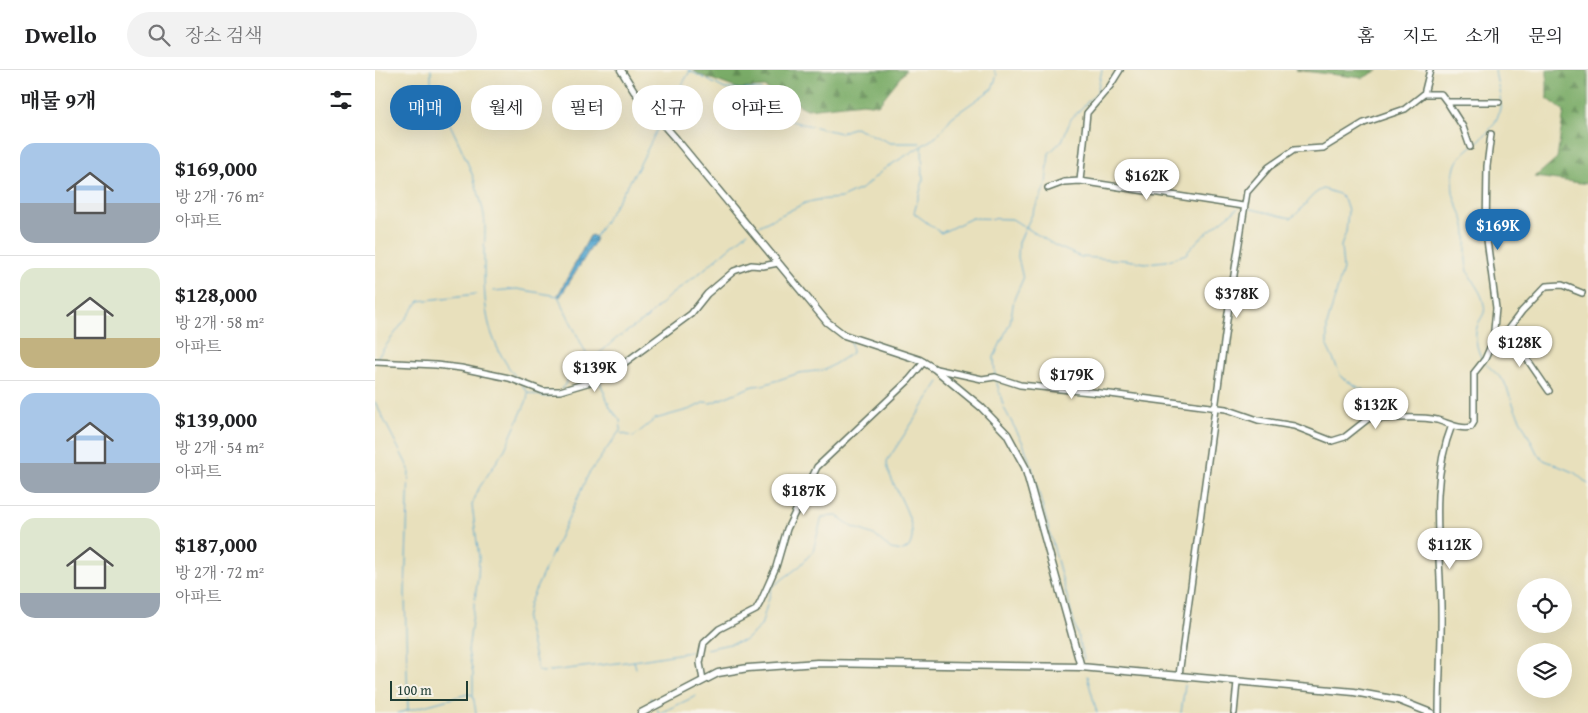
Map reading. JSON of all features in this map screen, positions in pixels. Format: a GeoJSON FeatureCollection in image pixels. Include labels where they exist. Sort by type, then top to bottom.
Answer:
{"type":"FeatureCollection","features":[{"type":"Feature","properties":{"kind":"main road"},"geometry":{"type":"LineString","coordinates":[[621,70],[634,91],[827,322],[839,332],[924,362],[935,369],[991,418],[1012,440],[1020,456],[1081,667]]}},
{"type":"Feature","properties":{"kind":"main road"},"geometry":{"type":"LineString","coordinates":[[641,713],[703,680],[730,670],[817,663],[1081,667],[1179,675],[1379,696],[1410,703],[1431,713]]}},
{"type":"Feature","properties":{"kind":"street"},"geometry":{"type":"LineString","coordinates":[[1080,181],[1086,141],[1087,113],[1110,86],[1120,70]]}},
{"type":"Feature","properties":{"kind":"street"},"geometry":{"type":"LineString","coordinates":[[1424,94],[1430,70]]}},
{"type":"Feature","properties":{"kind":"street"},"geometry":{"type":"LineString","coordinates":[[1179,675],[1243,206],[1250,186],[1269,167],[1299,148],[1323,148],[1364,123],[1400,112],[1424,94],[1441,94],[1463,127],[1470,147]]}},
{"type":"Feature","properties":{"kind":"street"},"geometry":{"type":"LineString","coordinates":[[1447,102],[1499,102]]}},
{"type":"Feature","properties":{"kind":"street"},"geometry":{"type":"LineString","coordinates":[[935,369],[982,379],[995,377],[1019,385],[1110,394],[1234,411],[1258,420],[1295,426],[1332,441],[1345,437],[1369,418],[1387,420],[1421,418],[1467,428],[1473,425],[1474,373],[1483,360],[1494,337],[1496,300],[1486,232],[1487,160],[1491,134]]}},
{"type":"Feature","properties":{"kind":"street"},"geometry":{"type":"LineString","coordinates":[[1048,188],[1064,182],[1080,181],[1243,206]]}},
{"type":"Feature","properties":{"kind":"street"},"geometry":{"type":"LineString","coordinates":[[375,362],[461,368],[509,378],[543,391],[561,391],[604,378],[691,314],[707,294],[734,271],[751,265],[763,266],[778,263]]}},
{"type":"Feature","properties":{"kind":"street"},"geometry":{"type":"LineString","coordinates":[[1494,337],[1506,332],[1522,311],[1546,286],[1561,285],[1582,292]]}},
{"type":"Feature","properties":{"kind":"street"},"geometry":{"type":"LineString","coordinates":[[1506,332],[1516,342],[1549,391]]}},
{"type":"Feature","properties":{"kind":"street"},"geometry":{"type":"LineString","coordinates":[[703,680],[700,663],[703,643],[719,629],[756,610],[776,568],[785,535],[817,467],[909,380],[924,362]]}},
{"type":"Feature","properties":{"kind":"street"},"geometry":{"type":"LineString","coordinates":[[1439,713],[1441,624],[1438,486],[1444,448],[1452,425]]}},
{"type":"Feature","properties":{"kind":"street"},"geometry":{"type":"LineString","coordinates":[[1234,713],[1237,682]]}},
{"type":"Feature","properties":{"kind":"green space"},"geometry":{"type":"Polygon","coordinates":[[[693,70],[906,70],[878,105],[863,103],[807,109],[801,106],[801,85],[728,85],[700,75],[693,70]]]}},
{"type":"Feature","properties":{"kind":"green space"},"geometry":{"type":"Polygon","coordinates":[[[1295,70],[1378,70],[1363,78],[1295,70]]]}},
{"type":"Feature","properties":{"kind":"green space"},"geometry":{"type":"Polygon","coordinates":[[[1547,70],[1588,70],[1588,184],[1535,177],[1557,158],[1564,111],[1547,98],[1547,70]]]}},
{"type":"Feature","properties":{"kind":"water"},"geometry":{"type":"Polygon","coordinates":[[[592,235],[596,238],[594,243],[560,297],[558,295],[592,235]]]}},
{"type":"Feature","properties":{"kind":"waterway"},"geometry":{"type":"LineString","coordinates":[[431,70],[431,84],[467,161],[479,193],[485,225],[484,288],[488,319],[498,349],[518,380]]}},
{"type":"Feature","properties":{"kind":"waterway"},"geometry":{"type":"LineString","coordinates":[[688,70],[725,89],[761,90],[791,121],[840,133],[855,127],[890,143],[920,143]]}},
{"type":"Feature","properties":{"kind":"waterway"},"geometry":{"type":"LineString","coordinates":[[755,228],[805,203],[841,198],[863,188],[884,169],[936,137],[952,117],[992,89],[997,75],[994,70]]}},
{"type":"Feature","properties":{"kind":"waterway"},"geometry":{"type":"LineString","coordinates":[[995,376],[994,357],[1010,323],[1014,299],[1023,279],[1018,257],[1019,242],[1046,185],[1049,153],[1062,141],[1071,119],[1097,92],[1102,70]]}},
{"type":"Feature","properties":{"kind":"waterway"},"geometry":{"type":"LineString","coordinates":[[1482,359],[1478,350],[1476,336],[1477,326],[1484,310],[1483,300],[1467,266],[1465,224],[1454,196],[1453,179],[1458,160],[1485,135],[1497,119],[1500,108],[1500,93],[1495,70]]}},
{"type":"Feature","properties":{"kind":"waterway"},"geometry":{"type":"LineString","coordinates":[[682,85],[690,71]]}},
{"type":"Feature","properties":{"kind":"waterway"},"geometry":{"type":"LineString","coordinates":[[595,237],[637,170],[657,130]]}},
{"type":"Feature","properties":{"kind":"waterway"},"geometry":{"type":"LineString","coordinates":[[922,147],[923,181],[914,213],[941,233],[972,218],[1012,219],[1056,246],[1081,257],[1146,263],[1166,261],[1186,254],[1199,239],[1238,208]]}},
{"type":"Feature","properties":{"kind":"waterway"},"geometry":{"type":"LineString","coordinates":[[1247,208],[1291,218],[1313,195],[1323,189],[1339,194],[1344,199],[1348,211],[1346,232],[1341,246],[1343,269],[1327,325],[1327,346],[1342,378],[1379,399],[1397,416]]}},
{"type":"Feature","properties":{"kind":"waterway"},"geometry":{"type":"LineString","coordinates":[[595,357],[617,338],[646,319],[669,296],[748,232]]}},
{"type":"Feature","properties":{"kind":"waterway"},"geometry":{"type":"LineString","coordinates":[[493,291],[517,289],[558,296],[598,378]]}},
{"type":"Feature","properties":{"kind":"waterway"},"geometry":{"type":"LineString","coordinates":[[376,359],[419,301],[476,294]]}},
{"type":"Feature","properties":{"kind":"waterway"},"geometry":{"type":"LineString","coordinates":[[621,433],[633,437],[655,419],[691,409],[705,402],[711,403],[753,386],[763,385],[799,373],[825,370],[852,353],[851,342]]}},
{"type":"Feature","properties":{"kind":"waterway"},"geometry":{"type":"LineString","coordinates":[[562,389],[574,370],[586,362]]}},
{"type":"Feature","properties":{"kind":"waterway"},"geometry":{"type":"LineString","coordinates":[[1484,362],[1504,381],[1515,409],[1538,455],[1544,460],[1575,473],[1588,484]]}},
{"type":"Feature","properties":{"kind":"waterway"},"geometry":{"type":"LineString","coordinates":[[996,380],[1004,408],[1023,443],[1032,468],[1084,659]]}},
{"type":"Feature","properties":{"kind":"waterway"},"geometry":{"type":"LineString","coordinates":[[600,382],[610,407],[620,420],[621,429],[588,475],[529,604],[526,620],[538,670],[542,672],[634,661],[636,668]]}},
{"type":"Feature","properties":{"kind":"waterway"},"geometry":{"type":"LineString","coordinates":[[706,649],[744,641],[761,626],[772,587],[800,566],[813,551],[822,517],[837,516],[853,527],[874,535],[891,549],[903,551],[909,547],[912,537],[908,515],[892,481],[887,461],[939,382]]}},
{"type":"Feature","properties":{"kind":"waterway"},"geometry":{"type":"LineString","coordinates":[[476,713],[473,695],[473,673],[468,651],[479,557],[472,505],[479,488],[505,449],[527,400],[528,393],[522,385]]}},
{"type":"Feature","properties":{"kind":"waterway"},"geometry":{"type":"LineString","coordinates":[[528,393],[546,397],[558,394]]}},
{"type":"Feature","properties":{"kind":"waterway"},"geometry":{"type":"LineString","coordinates":[[375,402],[409,469],[405,594],[408,710]]}},
{"type":"Feature","properties":{"kind":"waterway"},"geometry":{"type":"LineString","coordinates":[[634,661],[690,652]]}},
{"type":"Feature","properties":{"kind":"waterway"},"geometry":{"type":"LineString","coordinates":[[1087,676],[1097,713]]}},
{"type":"Feature","properties":{"kind":"waterway"},"geometry":{"type":"LineString","coordinates":[[1181,713],[1185,685]]}},
{"type":"Feature","properties":{"kind":"waterway"},"geometry":{"type":"LineString","coordinates":[[398,713],[468,694],[472,695]]}},
{"type":"Feature","properties":{"kind":"waterway"},"geometry":{"type":"LineString","coordinates":[[660,713],[696,696]]}},
{"type":"Feature","properties":{"kind":"waterway"},"geometry":{"type":"LineString","coordinates":[[657,709],[659,713]]}}]}
